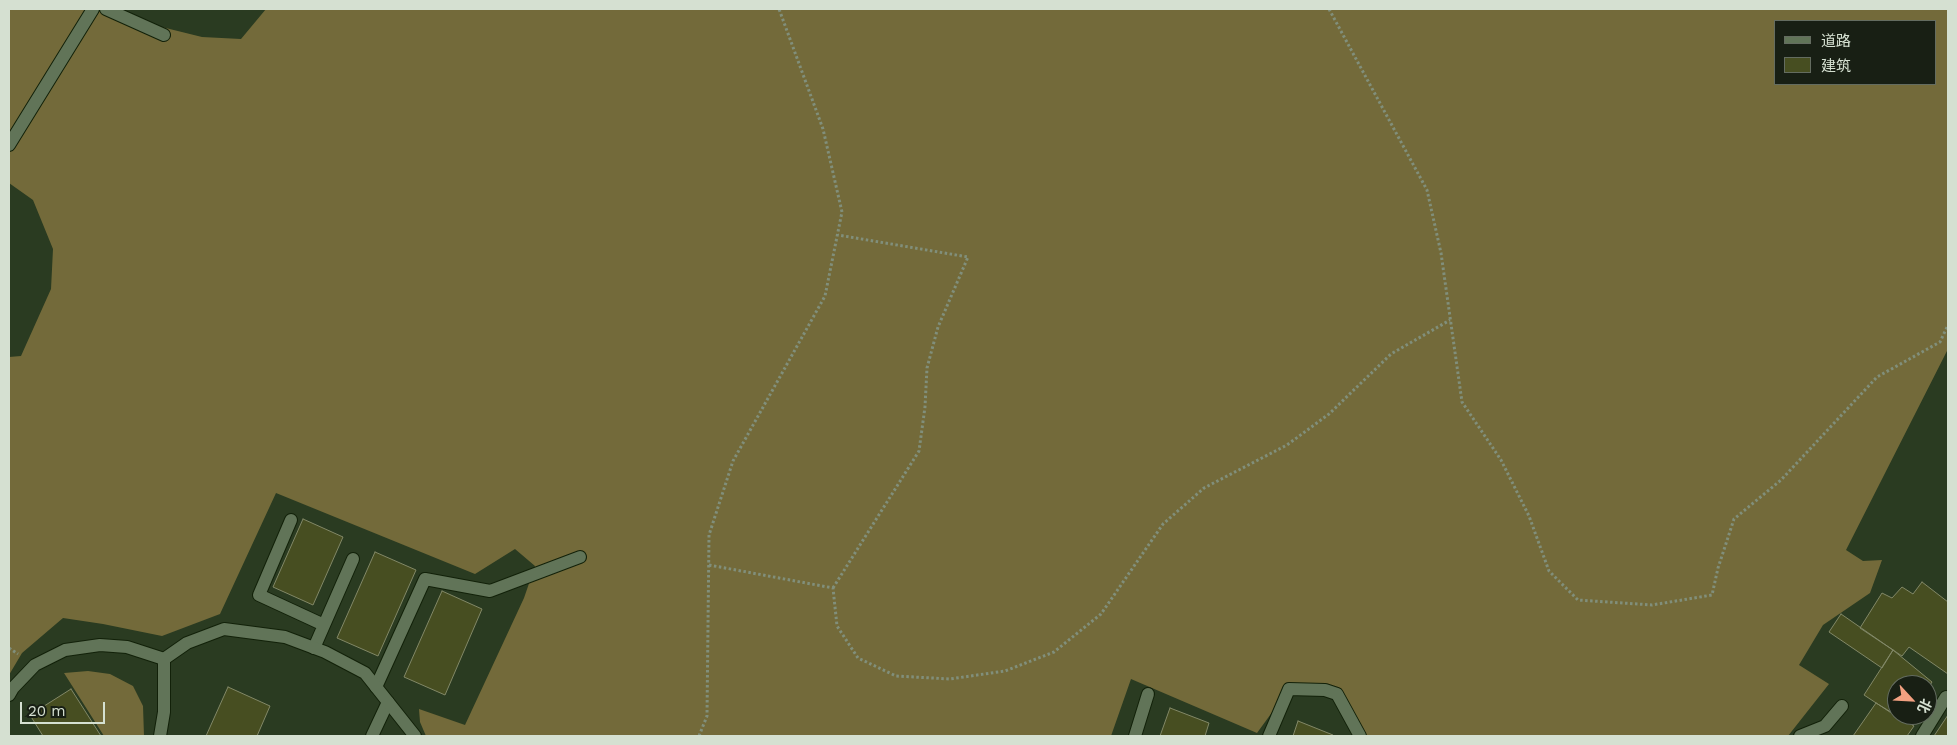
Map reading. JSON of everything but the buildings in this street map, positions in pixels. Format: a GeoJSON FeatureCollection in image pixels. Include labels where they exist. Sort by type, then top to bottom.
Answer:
{"type":"FeatureCollection","features":[{"type":"Feature","properties":{"kind":"street"},"geometry":{"type":"LineString","coordinates":[[9,145],[93,9]]}},
{"type":"Feature","properties":{"kind":"street"},"geometry":{"type":"LineString","coordinates":[[106,9],[164,35]]}},
{"type":"Feature","properties":{"kind":"street"},"geometry":{"type":"LineString","coordinates":[[291,520],[259,595],[324,625]]}},
{"type":"Feature","properties":{"kind":"street"},"geometry":{"type":"LineString","coordinates":[[376,687],[426,579],[490,591],[580,557]]}},
{"type":"Feature","properties":{"kind":"street"},"geometry":{"type":"LineString","coordinates":[[314,648],[353,559]]}},
{"type":"Feature","properties":{"kind":"street"},"geometry":{"type":"LineString","coordinates":[[164,659],[188,643],[224,629],[285,637],[314,648],[364,672],[413,732],[414,736]]}},
{"type":"Feature","properties":{"kind":"street"},"geometry":{"type":"LineString","coordinates":[[9,695],[13,688],[36,665],[65,650],[100,645],[127,647],[164,659]]}},
{"type":"Feature","properties":{"kind":"street"},"geometry":{"type":"LineString","coordinates":[[160,736],[164,712],[164,659]]}},
{"type":"Feature","properties":{"kind":"street"},"geometry":{"type":"LineString","coordinates":[[1269,736],[1289,689],[1325,690],[1337,694],[1360,736]]}},
{"type":"Feature","properties":{"kind":"street"},"geometry":{"type":"LineString","coordinates":[[1135,736],[1148,694]]}},
{"type":"Feature","properties":{"kind":"street"},"geometry":{"type":"LineString","coordinates":[[1922,736],[1946,697]]}},
{"type":"Feature","properties":{"kind":"street"},"geometry":{"type":"LineString","coordinates":[[372,736],[388,702]]}},
{"type":"Feature","properties":{"kind":"street"},"geometry":{"type":"LineString","coordinates":[[1800,736],[1825,726],[1842,706]]}},
{"type":"Feature","properties":{"kind":"path"},"geometry":{"type":"LineString","coordinates":[[700,736],[707,716],[710,535],[732,461],[825,296],[842,212],[823,129],[779,9]]}},
{"type":"Feature","properties":{"kind":"path"},"geometry":{"type":"LineString","coordinates":[[1329,9],[1427,190],[1441,253],[1462,402],[1501,460],[1529,516],[1549,571],[1578,600],[1652,605],[1712,595],[1718,568],[1734,519],[1781,480],[1877,376],[1940,342],[1948,325]]}},
{"type":"Feature","properties":{"kind":"path"},"geometry":{"type":"LineString","coordinates":[[838,236],[968,257],[938,327],[928,368],[926,407],[919,450],[832,588],[837,626],[858,658],[896,676],[950,679],[1005,671],[1054,652],[1101,614],[1163,524],[1204,488],[1287,446],[1329,414],[1391,354],[1450,320]]}},
{"type":"Feature","properties":{"kind":"path"},"geometry":{"type":"LineString","coordinates":[[709,565],[832,588]]}},
{"type":"Feature","properties":{"kind":"shaded area"},"geometry":{"type":"Polygon","coordinates":[[[9,9],[89,9],[202,37],[241,39],[266,9],[1948,9],[1948,349],[1846,550],[1863,561],[1882,560],[1870,593],[1823,625],[1799,665],[1829,684],[1788,736],[1360,736],[1352,719],[1325,690],[1289,689],[1257,733],[1131,679],[1111,736],[426,736],[420,722],[419,709],[465,725],[524,598],[535,566],[515,549],[475,574],[276,493],[220,614],[162,636],[63,618],[22,653],[9,675],[9,357],[21,356],[51,289],[53,249],[33,200],[9,183],[9,9]]]}},
{"type":"Feature","properties":{"kind":"shaded area"},"geometry":{"type":"Polygon","coordinates":[[[88,671],[110,674],[133,686],[143,706],[144,736],[104,736],[64,673],[88,671]]]}}]}
